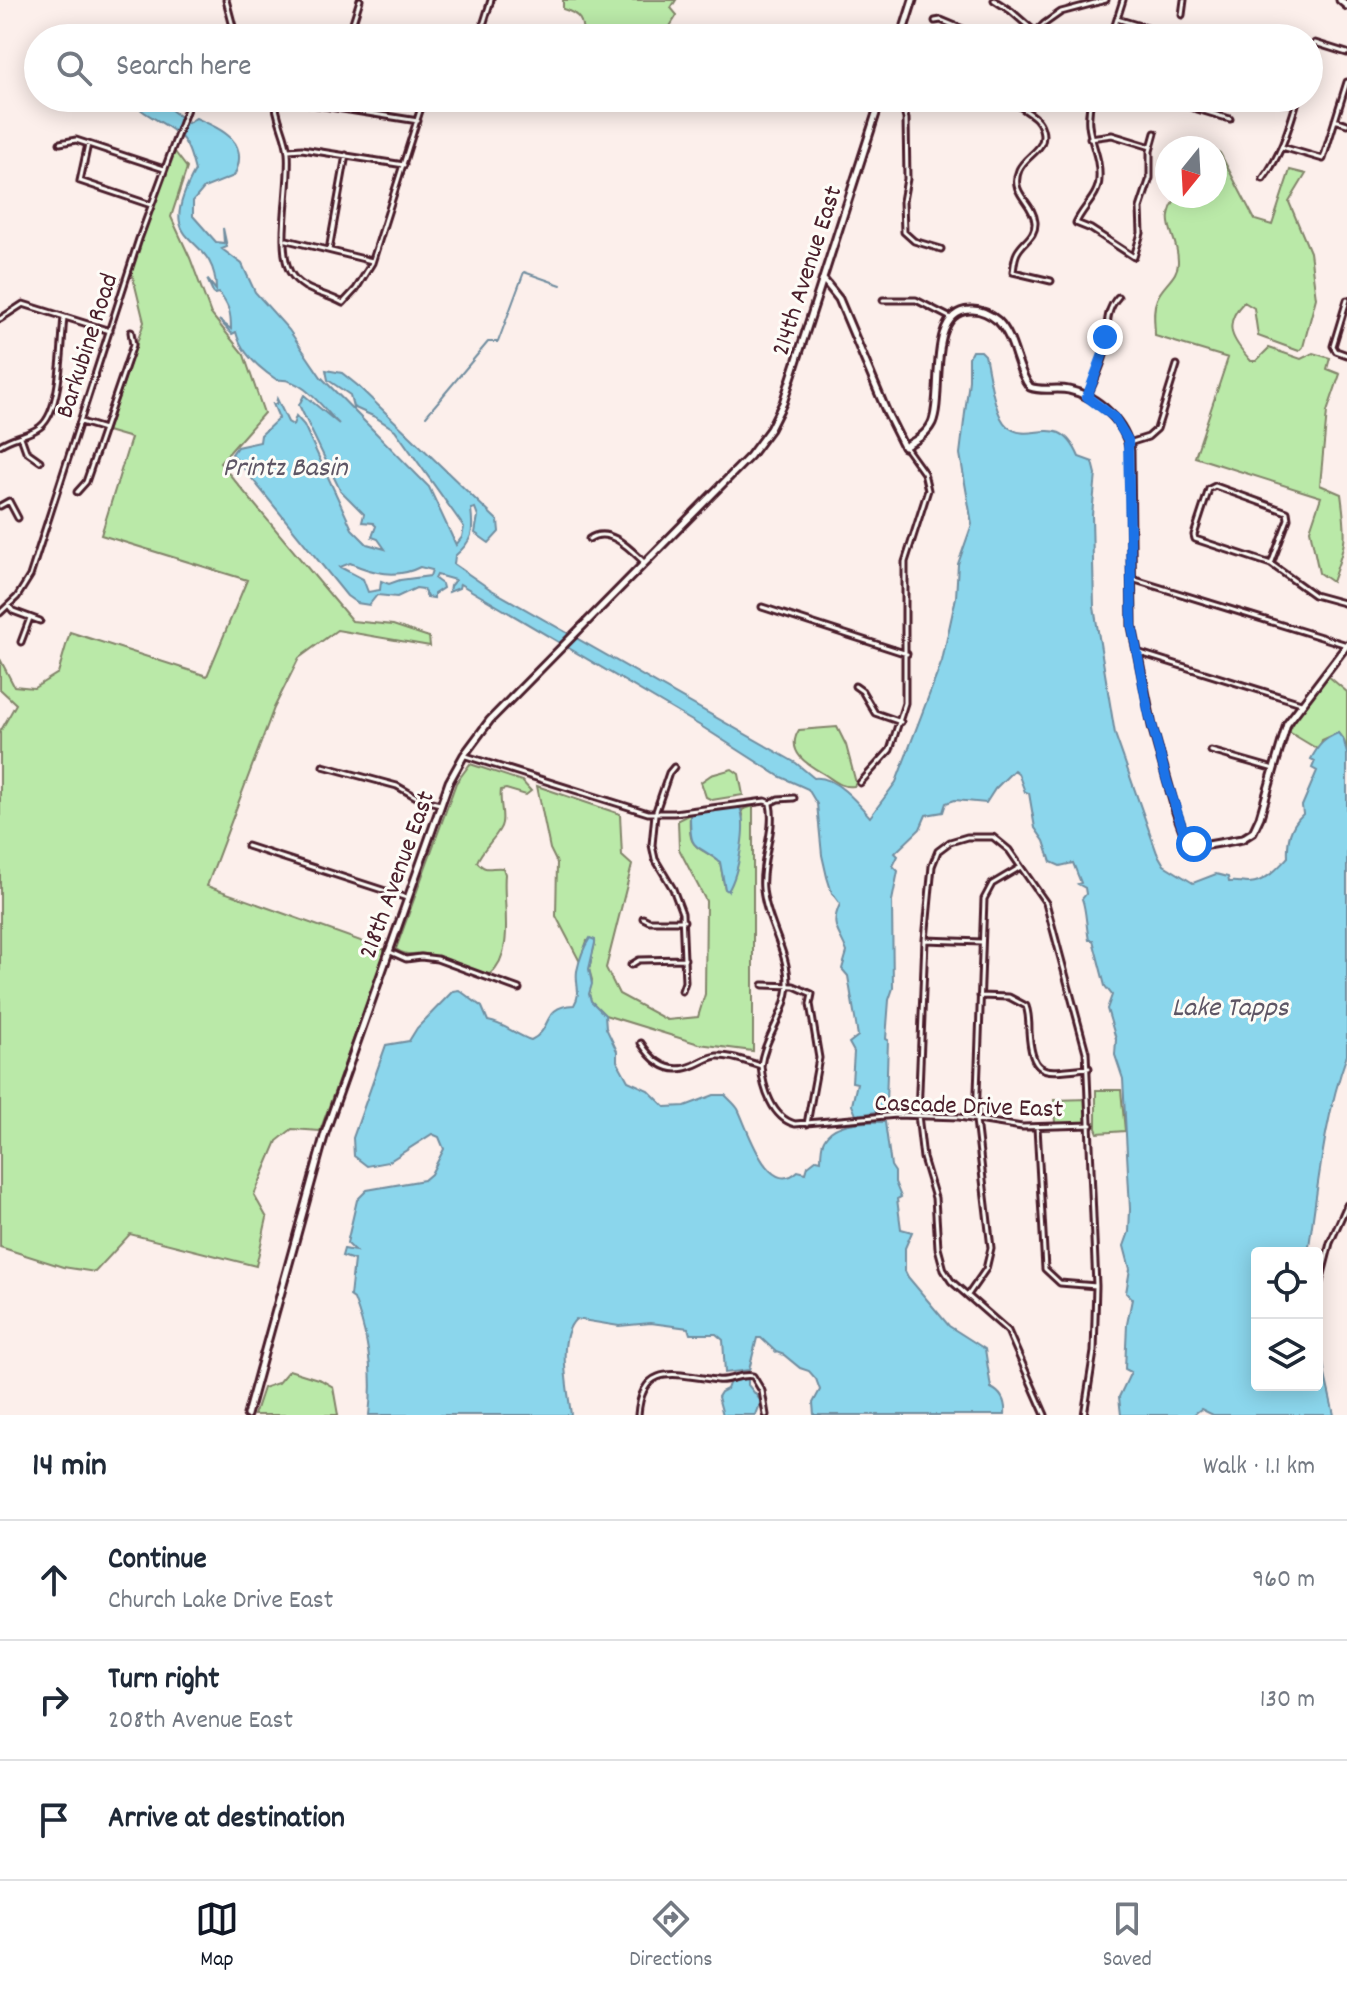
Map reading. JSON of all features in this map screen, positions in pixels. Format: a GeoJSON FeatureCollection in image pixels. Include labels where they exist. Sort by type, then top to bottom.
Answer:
{"type":"FeatureCollection","features":[{"type":"Feature","properties":{"kind":"street"},"geometry":{"type":"LineString","coordinates":[[226,0],[232,24]]}},
{"type":"Feature","properties":{"kind":"street"},"geometry":{"type":"LineString","coordinates":[[352,24],[360,0]]}},
{"type":"Feature","properties":{"kind":"street"},"geometry":{"type":"LineString","coordinates":[[483,24],[491,0]]}},
{"type":"Feature","properties":{"kind":"street"},"geometry":{"type":"LineString","coordinates":[[905,24],[913,0]]}},
{"type":"Feature","properties":{"kind":"street"},"geometry":{"type":"LineString","coordinates":[[994,0],[1026,24]]}},
{"type":"Feature","properties":{"kind":"street"},"geometry":{"type":"LineString","coordinates":[[1045,24],[1061,12],[1104,0]]}},
{"type":"Feature","properties":{"kind":"street"},"geometry":{"type":"LineString","coordinates":[[1115,24],[1123,0]]}},
{"type":"Feature","properties":{"kind":"street"},"geometry":{"type":"LineString","coordinates":[[1182,15],[1184,0]]}},
{"type":"Feature","properties":{"kind":"street"},"geometry":{"type":"LineString","coordinates":[[1340,0],[1347,6]]}},
{"type":"Feature","properties":{"kind":"street"},"geometry":{"type":"LineString","coordinates":[[1117,19],[1134,24]]}},
{"type":"Feature","properties":{"kind":"street"},"geometry":{"type":"LineString","coordinates":[[935,21],[951,24]]}},
{"type":"Feature","properties":{"kind":"street"},"geometry":{"type":"LineString","coordinates":[[1323,46],[1347,53]]}},
{"type":"Feature","properties":{"kind":"street"},"geometry":{"type":"LineString","coordinates":[[1282,147],[1323,159],[1347,82]]}},
{"type":"Feature","properties":{"kind":"street","name":"Barkubine Road"},"geometry":{"type":"LineString","coordinates":[[0,613],[14,601],[30,576],[151,205],[186,112]]}},
{"type":"Feature","properties":{"kind":"street"},"geometry":{"type":"LineString","coordinates":[[276,112],[287,150],[285,252],[290,270],[310,290],[343,303],[363,280],[372,261],[420,112]]}},
{"type":"Feature","properties":{"kind":"street"},"geometry":{"type":"LineString","coordinates":[[370,112],[418,121]]}},
{"type":"Feature","properties":{"kind":"street","name":"214th Avenue East"},"geometry":{"type":"LineString","coordinates":[[756,449],[782,404],[877,112]]}},
{"type":"Feature","properties":{"kind":"street"},"geometry":{"type":"LineString","coordinates":[[904,112],[907,179],[903,201],[904,232],[910,239],[941,249]]}},
{"type":"Feature","properties":{"kind":"street"},"geometry":{"type":"LineString","coordinates":[[1025,112],[1038,120],[1043,132],[1039,149],[1023,165],[1017,178],[1019,193],[1032,213],[1035,225],[1032,236],[1017,254],[1013,272],[1051,281]]}},
{"type":"Feature","properties":{"kind":"street"},"geometry":{"type":"LineString","coordinates":[[1089,112],[1087,125],[1099,183],[1076,223],[1091,229],[1134,257],[1141,233],[1141,203],[1150,178],[1151,147],[1155,133]]}},
{"type":"Feature","properties":{"kind":"street"},"geometry":{"type":"LineString","coordinates":[[1207,112],[1230,119]]}},
{"type":"Feature","properties":{"kind":"street"},"geometry":{"type":"LineString","coordinates":[[1263,179],[1276,162],[1293,112]]}},
{"type":"Feature","properties":{"kind":"street"},"geometry":{"type":"LineString","coordinates":[[1335,120],[1347,124]]}},
{"type":"Feature","properties":{"kind":"street"},"geometry":{"type":"LineString","coordinates":[[1090,138],[1112,135],[1151,147]]}},
{"type":"Feature","properties":{"kind":"street"},"geometry":{"type":"LineString","coordinates":[[60,143],[70,140],[88,144],[164,169]]}},
{"type":"Feature","properties":{"kind":"street"},"geometry":{"type":"LineString","coordinates":[[88,144],[80,181],[151,205]]}},
{"type":"Feature","properties":{"kind":"street"},"geometry":{"type":"LineString","coordinates":[[287,150],[302,149],[404,165]]}},
{"type":"Feature","properties":{"kind":"street"},"geometry":{"type":"LineString","coordinates":[[329,250],[346,155]]}},
{"type":"Feature","properties":{"kind":"street"},"geometry":{"type":"LineString","coordinates":[[285,239],[372,261]]}},
{"type":"Feature","properties":{"kind":"street"},"geometry":{"type":"LineString","coordinates":[[823,279],[839,299],[887,413],[928,485],[925,506],[905,562],[907,654],[901,722],[890,750],[860,783]]}},
{"type":"Feature","properties":{"kind":"street"},"geometry":{"type":"LineString","coordinates":[[1087,397],[1106,346],[1105,331],[1113,303],[1118,297]]}},
{"type":"Feature","properties":{"kind":"street"},"geometry":{"type":"LineString","coordinates":[[883,300],[916,300],[951,318]]}},
{"type":"Feature","properties":{"kind":"street"},"geometry":{"type":"LineString","coordinates":[[1347,300],[1333,344],[1334,350],[1347,355]]}},
{"type":"Feature","properties":{"kind":"street"},"geometry":{"type":"LineString","coordinates":[[0,319],[23,304],[110,331]]}},
{"type":"Feature","properties":{"kind":"street"},"geometry":{"type":"LineString","coordinates":[[904,447],[925,433],[933,420],[940,351],[951,318],[958,312],[970,310],[992,316],[1006,332],[1030,387],[1069,390],[1087,397],[1114,417],[1129,443],[1131,613],[1148,710],[1167,781],[1185,836],[1190,842],[1208,845],[1242,839],[1257,826],[1287,724],[1347,645],[1131,579]]}},
{"type":"Feature","properties":{"kind":"street"},"geometry":{"type":"LineString","coordinates":[[0,445],[42,426],[52,411],[64,317]]}},
{"type":"Feature","properties":{"kind":"street"},"geometry":{"type":"LineString","coordinates":[[77,492],[86,482],[133,345],[131,332]]}},
{"type":"Feature","properties":{"kind":"street"},"geometry":{"type":"LineString","coordinates":[[1129,443],[1148,437],[1157,429],[1177,365]]}},
{"type":"Feature","properties":{"kind":"street"},"geometry":{"type":"LineString","coordinates":[[79,421],[104,429]]}},
{"type":"Feature","properties":{"kind":"street"},"geometry":{"type":"LineString","coordinates":[[21,436],[26,451],[40,461]]}},
{"type":"Feature","properties":{"kind":"street","name":"218th Avenue East"},"geometry":{"type":"LineString","coordinates":[[247,1415],[325,1133],[440,804],[464,755],[490,720],[756,449]]}},
{"type":"Feature","properties":{"kind":"street"},"geometry":{"type":"LineString","coordinates":[[1271,564],[1288,519],[1287,512],[1215,486],[1211,488],[1195,539],[1271,564],[1314,595],[1347,604]]}},
{"type":"Feature","properties":{"kind":"street"},"geometry":{"type":"LineString","coordinates":[[0,506],[9,501],[18,518]]}},
{"type":"Feature","properties":{"kind":"street"},"geometry":{"type":"LineString","coordinates":[[589,539],[602,534],[612,537],[645,563]]}},
{"type":"Feature","properties":{"kind":"street"},"geometry":{"type":"LineString","coordinates":[[9,606],[13,611],[40,621]]}},
{"type":"Feature","properties":{"kind":"street"},"geometry":{"type":"LineString","coordinates":[[762,607],[907,654]]}},
{"type":"Feature","properties":{"kind":"street"},"geometry":{"type":"LineString","coordinates":[[21,642],[30,618]]}},
{"type":"Feature","properties":{"kind":"street"},"geometry":{"type":"LineString","coordinates":[[1137,652],[1301,703]]}},
{"type":"Feature","properties":{"kind":"street"},"geometry":{"type":"LineString","coordinates":[[855,686],[862,691],[875,713],[901,722]]}},
{"type":"Feature","properties":{"kind":"street"},"geometry":{"type":"LineString","coordinates":[[472,745],[472,753],[479,761]]}},
{"type":"Feature","properties":{"kind":"street"},"geometry":{"type":"LineString","coordinates":[[1211,751],[1274,769]]}},
{"type":"Feature","properties":{"kind":"street"},"geometry":{"type":"LineString","coordinates":[[464,755],[633,810],[655,814],[794,798]]}},
{"type":"Feature","properties":{"kind":"street"},"geometry":{"type":"LineString","coordinates":[[323,766],[404,788],[420,799],[440,804]]}},
{"type":"Feature","properties":{"kind":"street"},"geometry":{"type":"LineString","coordinates":[[674,767],[655,814],[653,852],[677,897],[684,921],[685,982],[682,991]]}},
{"type":"Feature","properties":{"kind":"street"},"geometry":{"type":"LineString","coordinates":[[763,985],[788,985],[812,994],[810,1004],[819,1058],[807,1124],[789,1122],[779,1115],[765,1089],[761,1066],[782,1015],[788,985],[784,959],[763,892],[762,875],[772,809],[770,803]]}},
{"type":"Feature","properties":{"kind":"street"},"geometry":{"type":"LineString","coordinates":[[1045,1415],[1008,1331],[951,1281],[943,1266],[938,1243],[937,1211],[923,1158],[918,1115],[925,940],[932,866],[940,849],[963,838],[990,836],[1006,847],[1046,903],[1089,1068],[1096,1286],[1094,1352],[1084,1415]]}},
{"type":"Feature","properties":{"kind":"street"},"geometry":{"type":"LineString","coordinates":[[247,846],[407,898]]}},
{"type":"Feature","properties":{"kind":"street"},"geometry":{"type":"LineString","coordinates":[[968,1295],[986,1269],[991,1248],[976,1120],[982,942],[987,890],[997,879],[1020,868]]}},
{"type":"Feature","properties":{"kind":"street"},"geometry":{"type":"LineString","coordinates":[[643,918],[649,921],[684,921]]}},
{"type":"Feature","properties":{"kind":"street"},"geometry":{"type":"LineString","coordinates":[[925,940],[982,942]]}},
{"type":"Feature","properties":{"kind":"street"},"geometry":{"type":"LineString","coordinates":[[388,951],[406,959],[437,959],[519,989]]}},
{"type":"Feature","properties":{"kind":"street"},"geometry":{"type":"LineString","coordinates":[[631,965],[639,960],[685,959]]}},
{"type":"Feature","properties":{"kind":"street"},"geometry":{"type":"LineString","coordinates":[[980,996],[1009,997],[1026,1006],[1032,1055],[1039,1067],[1049,1071],[1089,1068]]}},
{"type":"Feature","properties":{"kind":"street"},"geometry":{"type":"LineString","coordinates":[[641,1043],[652,1059],[670,1068],[684,1069],[712,1056],[761,1066]]}},
{"type":"Feature","properties":{"kind":"street","name":"Cascade Drive East"},"geometry":{"type":"LineString","coordinates":[[807,1124],[918,1115],[1009,1126],[1091,1125]]}},
{"type":"Feature","properties":{"kind":"street"},"geometry":{"type":"LineString","coordinates":[[1037,1127],[1045,1269],[1060,1283],[1096,1286]]}},
{"type":"Feature","properties":{"kind":"street"},"geometry":{"type":"LineString","coordinates":[[1323,1270],[1330,1243],[1347,1205]]}},
{"type":"Feature","properties":{"kind":"street"},"geometry":{"type":"LineString","coordinates":[[638,1415],[641,1392],[655,1377],[720,1380],[747,1375],[753,1376],[759,1384],[766,1415]]}},
{"type":"Feature","properties":{"kind":"green space"},"geometry":{"type":"Polygon","coordinates":[[[563,0],[676,0],[671,8],[677,15],[671,24],[581,24],[573,13],[563,9],[563,0]]]}},
{"type":"Feature","properties":{"kind":"green space"},"geometry":{"type":"Polygon","coordinates":[[[172,148],[187,168],[171,217],[211,314],[244,355],[264,413],[220,463],[352,621],[393,625],[429,637],[430,646],[337,630],[299,658],[274,708],[207,886],[386,950],[320,1131],[292,1129],[277,1141],[254,1195],[267,1218],[256,1266],[130,1234],[95,1272],[63,1267],[0,1247],[0,732],[16,704],[0,689],[0,659],[14,686],[34,688],[58,673],[70,632],[207,676],[247,580],[101,535],[131,438],[107,431],[144,322],[131,269],[172,148]]]}},
{"type":"Feature","properties":{"kind":"green space"},"geometry":{"type":"Polygon","coordinates":[[[1227,166],[1255,220],[1272,225],[1290,170],[1306,174],[1289,202],[1310,252],[1316,298],[1303,347],[1299,351],[1258,336],[1254,308],[1244,302],[1231,326],[1239,347],[1251,361],[1256,361],[1269,348],[1301,359],[1313,353],[1330,358],[1327,369],[1340,374],[1327,412],[1320,485],[1341,494],[1343,509],[1344,539],[1332,582],[1319,573],[1310,530],[1321,497],[1195,457],[1228,358],[1155,336],[1155,303],[1178,267],[1169,214],[1171,208],[1227,208],[1227,166]]]}},
{"type":"Feature","properties":{"kind":"green space"},"geometry":{"type":"Polygon","coordinates":[[[1327,675],[1347,692],[1347,754],[1338,733],[1322,740],[1319,750],[1289,732],[1302,707],[1327,675]]]}},
{"type":"Feature","properties":{"kind":"green space"},"geometry":{"type":"Polygon","coordinates":[[[837,727],[846,745],[856,783],[854,786],[845,786],[805,762],[795,745],[799,730],[837,727]]]}},
{"type":"Feature","properties":{"kind":"green space"},"geometry":{"type":"Polygon","coordinates":[[[470,764],[522,781],[531,791],[526,795],[501,790],[501,827],[477,862],[486,868],[503,868],[505,874],[505,941],[498,965],[490,974],[435,956],[407,954],[396,949],[456,783],[470,764]]]}},
{"type":"Feature","properties":{"kind":"green space"},"geometry":{"type":"Polygon","coordinates":[[[732,769],[739,774],[743,795],[712,800],[706,797],[701,782],[711,775],[732,769]]]}},
{"type":"Feature","properties":{"kind":"green space"},"geometry":{"type":"Polygon","coordinates":[[[537,786],[620,814],[622,856],[632,865],[606,968],[619,994],[667,1020],[698,1017],[705,994],[706,901],[679,849],[678,820],[690,814],[692,840],[720,862],[725,889],[742,810],[753,806],[753,1051],[699,1044],[605,1015],[591,1001],[589,969],[595,943],[587,941],[580,962],[556,916],[557,863],[550,849],[537,786]]]}},
{"type":"Feature","properties":{"kind":"green space"},"geometry":{"type":"Polygon","coordinates":[[[1096,1090],[1121,1090],[1125,1131],[1098,1133],[1096,1090]]]}},
{"type":"Feature","properties":{"kind":"green space"},"geometry":{"type":"Polygon","coordinates":[[[1088,1099],[1088,1123],[1055,1125],[1054,1100],[1088,1099]]]}},
{"type":"Feature","properties":{"kind":"green space"},"geometry":{"type":"Polygon","coordinates":[[[289,1370],[333,1387],[338,1415],[254,1415],[263,1388],[278,1383],[289,1370]]]}},
{"type":"Feature","properties":{"kind":"water","name":"Lake Tapps"},"geometry":{"type":"Polygon","coordinates":[[[145,112],[174,112],[188,123],[196,118],[216,127],[237,146],[238,164],[234,176],[204,188],[193,201],[193,216],[216,242],[224,243],[223,228],[227,247],[222,249],[242,264],[255,292],[289,330],[321,377],[429,487],[456,545],[464,527],[395,430],[353,407],[350,395],[328,380],[326,370],[342,373],[357,385],[498,521],[499,532],[489,543],[475,533],[478,516],[475,508],[471,509],[471,536],[455,556],[454,564],[490,589],[796,763],[814,778],[838,785],[870,817],[896,782],[942,661],[956,597],[958,564],[972,524],[960,454],[972,351],[981,351],[985,355],[995,403],[1007,426],[1025,433],[1053,431],[1062,434],[1071,442],[1079,457],[1093,462],[1096,474],[1092,515],[1094,607],[1115,734],[1164,865],[1193,883],[1216,874],[1228,877],[1229,882],[1249,883],[1266,877],[1288,857],[1290,834],[1303,814],[1302,806],[1317,771],[1312,768],[1315,761],[1311,759],[1325,740],[1338,733],[1344,741],[1347,754],[1347,1055],[1327,1128],[1309,1247],[1251,1247],[1251,1391],[1323,1391],[1323,1362],[1334,1415],[1213,1415],[1201,1409],[1193,1415],[1121,1415],[1119,1397],[1131,1372],[1125,1369],[1127,1324],[1132,1299],[1126,1293],[1130,1269],[1124,1246],[1129,1232],[1130,1209],[1123,1079],[1115,1055],[1116,1039],[1107,1009],[1112,995],[1105,986],[1093,940],[1089,940],[1082,899],[1086,894],[1085,888],[1078,884],[1081,883],[1073,863],[1060,866],[1051,862],[1044,841],[1035,828],[1029,793],[1025,792],[1018,773],[1014,770],[986,803],[955,800],[946,803],[943,812],[926,815],[920,829],[895,853],[898,856],[893,866],[898,871],[892,901],[893,988],[886,1039],[886,1104],[884,1111],[856,1115],[852,1105],[857,1083],[852,1082],[854,1052],[849,1043],[858,1036],[848,976],[842,969],[847,952],[835,919],[840,904],[832,893],[827,877],[817,804],[808,789],[779,776],[704,728],[460,584],[459,588],[449,592],[455,580],[437,575],[435,579],[443,588],[434,594],[434,598],[427,597],[423,589],[416,588],[397,597],[377,595],[369,605],[357,603],[347,596],[232,454],[237,447],[260,442],[261,435],[279,418],[273,404],[277,399],[288,422],[293,425],[296,416],[304,425],[352,529],[367,544],[385,549],[378,539],[372,537],[376,526],[362,522],[364,514],[340,490],[299,405],[304,395],[339,424],[303,388],[286,380],[277,380],[264,371],[247,353],[236,332],[232,334],[219,320],[231,329],[227,306],[219,293],[214,294],[207,279],[216,290],[213,270],[182,228],[179,215],[195,171],[186,144],[167,126],[145,112]],[[350,563],[340,567],[363,579],[368,592],[380,590],[381,581],[389,584],[430,576],[432,570],[420,567],[403,573],[385,573],[350,563]]]}},
{"type":"Feature","properties":{"kind":"water"},"geometry":{"type":"Polygon","coordinates":[[[739,806],[743,824],[741,848],[728,891],[720,862],[692,840],[690,814],[739,806]]]}},
{"type":"Feature","properties":{"kind":"water"},"geometry":{"type":"Polygon","coordinates":[[[590,938],[595,943],[589,969],[592,984],[589,994],[591,1001],[605,1015],[606,1028],[617,1051],[617,1061],[628,1081],[648,1090],[665,1107],[685,1106],[714,1095],[725,1095],[738,1109],[753,1145],[768,1169],[777,1176],[787,1177],[798,1171],[806,1173],[808,1166],[817,1159],[821,1160],[823,1142],[835,1129],[852,1124],[885,1122],[891,1166],[901,1197],[897,1199],[901,1229],[912,1232],[905,1248],[905,1271],[949,1326],[985,1349],[991,1388],[1002,1399],[1005,1415],[814,1415],[813,1403],[820,1390],[816,1379],[761,1338],[757,1338],[749,1370],[725,1373],[723,1340],[716,1334],[690,1334],[688,1328],[651,1323],[619,1326],[576,1319],[566,1338],[565,1351],[571,1415],[369,1415],[369,1356],[359,1313],[350,1296],[354,1260],[342,1256],[344,1249],[355,1251],[347,1243],[357,1200],[367,1190],[424,1180],[431,1174],[444,1149],[439,1137],[432,1134],[388,1162],[367,1166],[354,1156],[353,1138],[386,1045],[409,1041],[417,1028],[453,991],[459,990],[482,1007],[488,1021],[531,1040],[538,1036],[556,1009],[574,1005],[578,996],[578,967],[590,938]]]}},
{"type":"Feature","properties":{"kind":"water"},"geometry":{"type":"Polygon","coordinates":[[[748,1379],[748,1385],[761,1401],[756,1415],[723,1415],[718,1397],[721,1392],[727,1389],[730,1381],[748,1379]]]}},
{"type":"Feature","properties":{"kind":"waterway"},"geometry":{"type":"LineString","coordinates":[[426,416],[488,342],[498,342],[524,272],[561,285]]}},
{"type":"Feature","properties":{"kind":"route"},"geometry":{"type":"LineString","coordinates":[[1105,337],[1106,346],[1087,397],[1114,417],[1128,440],[1132,626],[1148,710],[1167,781],[1185,836],[1194,844]]}},
{"type":"Feature","properties":{"kind":"water label","name":"Printz Basin"},"geometry":{"type":"Point","coordinates":[285,465]}}]}
